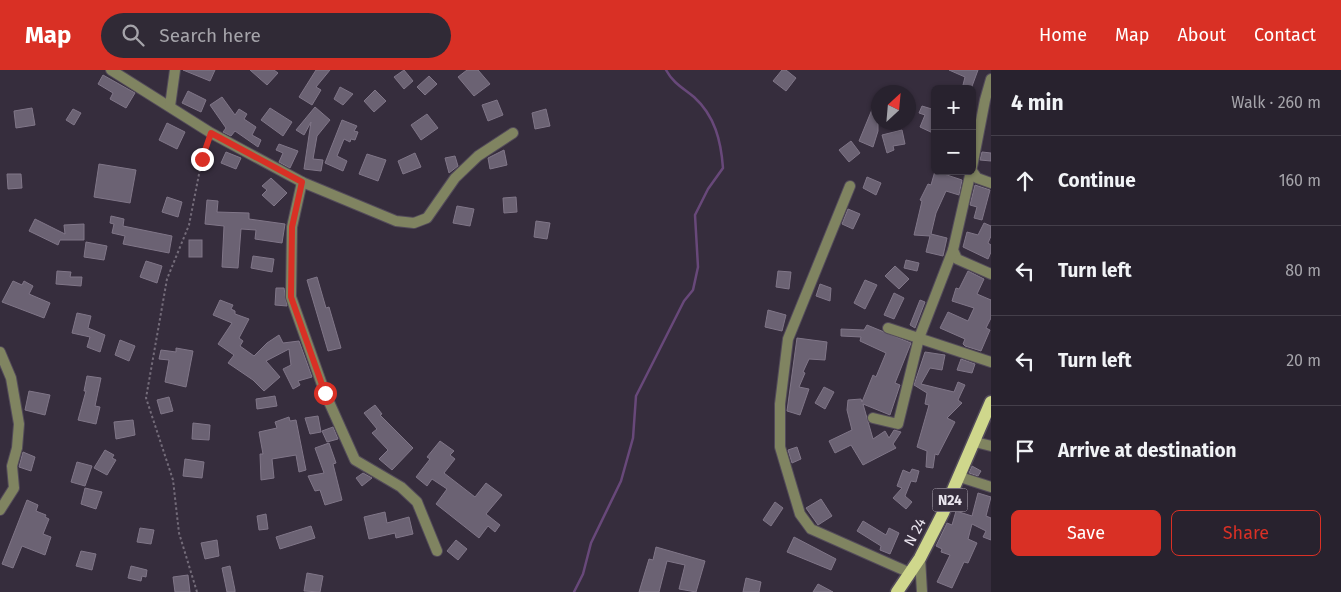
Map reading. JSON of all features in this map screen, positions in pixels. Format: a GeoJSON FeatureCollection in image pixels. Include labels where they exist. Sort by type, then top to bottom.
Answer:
{"type":"FeatureCollection","features":[{"type":"Feature","properties":{"kind":"main road","name":"N 24"},"geometry":{"type":"LineString","coordinates":[[897,592],[908,572],[920,558],[960,477],[991,402]]}},
{"type":"Feature","properties":{"kind":"street"},"geometry":{"type":"LineString","coordinates":[[111,70],[211,133],[302,182],[396,221],[414,223],[427,218],[455,178],[478,156],[513,133]]}},
{"type":"Feature","properties":{"kind":"street"},"geometry":{"type":"LineString","coordinates":[[170,106],[174,70]]}},
{"type":"Feature","properties":{"kind":"street"},"geometry":{"type":"LineString","coordinates":[[976,148],[991,79]]}},
{"type":"Feature","properties":{"kind":"street"},"geometry":{"type":"LineString","coordinates":[[873,418],[898,424],[920,338],[953,250],[971,175]]}},
{"type":"Feature","properties":{"kind":"street"},"geometry":{"type":"LineString","coordinates":[[974,175],[976,178],[991,183]]}},
{"type":"Feature","properties":{"kind":"street"},"geometry":{"type":"LineString","coordinates":[[302,182],[292,227],[291,297],[325,393],[355,460],[401,487],[417,502],[437,552]]}},
{"type":"Feature","properties":{"kind":"street"},"geometry":{"type":"LineString","coordinates":[[850,186],[788,339],[780,404],[780,448],[800,514],[811,529],[908,572]]}},
{"type":"Feature","properties":{"kind":"street"},"geometry":{"type":"LineString","coordinates":[[953,250],[957,259],[991,274]]}},
{"type":"Feature","properties":{"kind":"street"},"geometry":{"type":"LineString","coordinates":[[888,328],[991,362]]}},
{"type":"Feature","properties":{"kind":"street"},"geometry":{"type":"LineString","coordinates":[[0,352],[12,378],[19,424],[17,448],[12,466],[14,488],[0,510]]}},
{"type":"Feature","properties":{"kind":"street"},"geometry":{"type":"LineString","coordinates":[[975,442],[991,446]]}},
{"type":"Feature","properties":{"kind":"street"},"geometry":{"type":"LineString","coordinates":[[960,477],[991,487]]}},
{"type":"Feature","properties":{"kind":"street"},"geometry":{"type":"LineString","coordinates":[[920,558],[922,592]]}},
{"type":"Feature","properties":{"kind":"path"},"geometry":{"type":"LineString","coordinates":[[197,592],[179,533],[173,480],[146,398],[167,278],[189,225],[202,159],[211,133]]}},
{"type":"Feature","properties":{"kind":"building"},"geometry":{"type":"Polygon","coordinates":[[[183,70],[215,70],[210,81],[183,70]]]}},
{"type":"Feature","properties":{"kind":"building"},"geometry":{"type":"Polygon","coordinates":[[[250,70],[274,70],[278,73],[267,85],[250,70]]]}},
{"type":"Feature","properties":{"kind":"building"},"geometry":{"type":"Polygon","coordinates":[[[316,70],[330,70],[316,87],[321,90],[312,105],[299,97],[316,70]]]}},
{"type":"Feature","properties":{"kind":"building"},"geometry":{"type":"Polygon","coordinates":[[[404,70],[413,81],[404,89],[394,77],[404,70]]]}},
{"type":"Feature","properties":{"kind":"building"},"geometry":{"type":"Polygon","coordinates":[[[467,70],[478,70],[490,84],[474,96],[458,77],[467,70]]]}},
{"type":"Feature","properties":{"kind":"building"},"geometry":{"type":"Polygon","coordinates":[[[782,70],[786,70],[796,78],[786,91],[773,81],[782,70]]]}},
{"type":"Feature","properties":{"kind":"building"},"geometry":{"type":"Polygon","coordinates":[[[949,70],[978,70],[972,85],[963,85],[965,77],[949,70]]]}},
{"type":"Feature","properties":{"kind":"building"},"geometry":{"type":"Polygon","coordinates":[[[103,75],[135,93],[126,108],[110,99],[113,93],[98,84],[103,75]]]}},
{"type":"Feature","properties":{"kind":"building"},"geometry":{"type":"Polygon","coordinates":[[[429,76],[437,84],[425,95],[417,87],[429,76]]]}},
{"type":"Feature","properties":{"kind":"building"},"geometry":{"type":"Polygon","coordinates":[[[340,87],[353,94],[343,105],[334,99],[340,87]]]}},
{"type":"Feature","properties":{"kind":"building"},"geometry":{"type":"Polygon","coordinates":[[[375,90],[386,101],[374,112],[364,101],[375,90]]]}},
{"type":"Feature","properties":{"kind":"building"},"geometry":{"type":"Polygon","coordinates":[[[188,91],[206,100],[201,112],[182,103],[188,91]]]}},
{"type":"Feature","properties":{"kind":"building"},"geometry":{"type":"Polygon","coordinates":[[[222,97],[235,115],[239,109],[247,114],[244,119],[256,127],[252,135],[261,140],[258,147],[235,131],[231,136],[223,132],[226,128],[210,105],[222,97]]]}},
{"type":"Feature","properties":{"kind":"building"},"geometry":{"type":"Polygon","coordinates":[[[497,100],[503,115],[488,121],[482,105],[497,100]]]}},
{"type":"Feature","properties":{"kind":"building"},"geometry":{"type":"Polygon","coordinates":[[[922,106],[931,109],[931,132],[920,127],[925,115],[919,113],[922,106]]]}},
{"type":"Feature","properties":{"kind":"building"},"geometry":{"type":"Polygon","coordinates":[[[315,107],[330,120],[317,136],[313,159],[323,160],[321,171],[304,169],[311,122],[304,135],[296,130],[315,107]]]}},
{"type":"Feature","properties":{"kind":"building"},"geometry":{"type":"Polygon","coordinates":[[[32,108],[35,125],[16,128],[14,111],[32,108]]]}},
{"type":"Feature","properties":{"kind":"building"},"geometry":{"type":"Polygon","coordinates":[[[270,108],[292,122],[283,136],[261,120],[270,108]]]}},
{"type":"Feature","properties":{"kind":"building"},"geometry":{"type":"Polygon","coordinates":[[[73,109],[81,113],[74,125],[66,120],[73,109]]]}},
{"type":"Feature","properties":{"kind":"building"},"geometry":{"type":"Polygon","coordinates":[[[546,109],[550,126],[535,129],[532,113],[546,109]]]}},
{"type":"Feature","properties":{"kind":"building"},"geometry":{"type":"Polygon","coordinates":[[[871,112],[871,130],[878,130],[873,147],[859,141],[871,112]]]}},
{"type":"Feature","properties":{"kind":"building"},"geometry":{"type":"Polygon","coordinates":[[[427,114],[438,128],[421,140],[411,125],[427,114]]]}},
{"type":"Feature","properties":{"kind":"building"},"geometry":{"type":"Polygon","coordinates":[[[342,120],[357,126],[354,131],[358,132],[355,140],[351,139],[350,142],[344,139],[337,156],[347,161],[343,171],[325,163],[342,120]]]}},
{"type":"Feature","properties":{"kind":"building"},"geometry":{"type":"Polygon","coordinates":[[[167,123],[185,132],[177,149],[159,140],[167,123]]]}},
{"type":"Feature","properties":{"kind":"building"},"geometry":{"type":"Polygon","coordinates":[[[902,130],[905,144],[893,146],[894,150],[887,153],[882,135],[902,130]]]}},
{"type":"Feature","properties":{"kind":"building"},"geometry":{"type":"Polygon","coordinates":[[[851,141],[860,153],[849,162],[839,150],[851,141]]]}},
{"type":"Feature","properties":{"kind":"building"},"geometry":{"type":"Polygon","coordinates":[[[279,144],[298,151],[290,168],[279,162],[283,153],[276,150],[279,144]]]}},
{"type":"Feature","properties":{"kind":"building"},"geometry":{"type":"Polygon","coordinates":[[[504,150],[507,165],[490,169],[488,158],[504,150]]]}},
{"type":"Feature","properties":{"kind":"building"},"geometry":{"type":"Polygon","coordinates":[[[226,152],[241,158],[236,169],[221,163],[226,152]]]}},
{"type":"Feature","properties":{"kind":"building"},"geometry":{"type":"Polygon","coordinates":[[[982,152],[991,153],[991,161],[980,160],[982,152]]]}},
{"type":"Feature","properties":{"kind":"building"},"geometry":{"type":"Polygon","coordinates":[[[415,153],[421,167],[403,174],[398,161],[415,153]]]}},
{"type":"Feature","properties":{"kind":"building"},"geometry":{"type":"Polygon","coordinates":[[[367,154],[386,160],[378,181],[359,174],[367,154]]]}},
{"type":"Feature","properties":{"kind":"building"},"geometry":{"type":"Polygon","coordinates":[[[455,156],[458,166],[449,173],[445,158],[455,156]]]}},
{"type":"Feature","properties":{"kind":"building"},"geometry":{"type":"Polygon","coordinates":[[[99,164],[136,170],[130,203],[94,197],[99,164]]]}},
{"type":"Feature","properties":{"kind":"building"},"geometry":{"type":"Polygon","coordinates":[[[7,174],[21,174],[22,188],[8,189],[7,174]]]}},
{"type":"Feature","properties":{"kind":"building"},"geometry":{"type":"Polygon","coordinates":[[[934,175],[947,175],[962,180],[959,195],[946,191],[936,213],[931,234],[947,238],[943,256],[926,252],[930,236],[914,235],[922,201],[920,200],[928,184],[931,185],[934,175]]]}},
{"type":"Feature","properties":{"kind":"building"},"geometry":{"type":"Polygon","coordinates":[[[867,177],[881,183],[876,195],[863,188],[867,177]]]}},
{"type":"Feature","properties":{"kind":"building"},"geometry":{"type":"Polygon","coordinates":[[[271,178],[287,193],[274,206],[262,195],[267,190],[262,186],[271,178]]]}},
{"type":"Feature","properties":{"kind":"building"},"geometry":{"type":"Polygon","coordinates":[[[975,185],[990,190],[982,220],[974,218],[977,207],[970,205],[975,185]]]}},
{"type":"Feature","properties":{"kind":"building"},"geometry":{"type":"Polygon","coordinates":[[[167,197],[182,202],[178,217],[162,212],[167,197]]]}},
{"type":"Feature","properties":{"kind":"building"},"geometry":{"type":"Polygon","coordinates":[[[516,197],[517,212],[504,213],[503,198],[516,197]]]}},
{"type":"Feature","properties":{"kind":"building"},"geometry":{"type":"Polygon","coordinates":[[[207,200],[218,201],[217,212],[249,213],[249,219],[285,224],[282,243],[255,239],[256,230],[241,229],[238,268],[222,267],[224,226],[205,224],[207,200]]]}},
{"type":"Feature","properties":{"kind":"building"},"geometry":{"type":"Polygon","coordinates":[[[457,206],[474,209],[470,226],[453,223],[457,206]]]}},
{"type":"Feature","properties":{"kind":"building"},"geometry":{"type":"Polygon","coordinates":[[[848,209],[860,214],[853,229],[842,224],[848,209]]]}},
{"type":"Feature","properties":{"kind":"building"},"geometry":{"type":"Polygon","coordinates":[[[111,216],[124,219],[123,226],[172,236],[169,253],[123,244],[125,236],[112,233],[114,224],[110,223],[111,216]]]}},
{"type":"Feature","properties":{"kind":"building"},"geometry":{"type":"Polygon","coordinates":[[[35,219],[65,234],[64,225],[84,224],[84,240],[60,240],[58,245],[29,231],[35,219]]]}},
{"type":"Feature","properties":{"kind":"building"},"geometry":{"type":"Polygon","coordinates":[[[536,221],[550,223],[547,239],[534,237],[536,221]]]}},
{"type":"Feature","properties":{"kind":"building"},"geometry":{"type":"Polygon","coordinates":[[[984,223],[991,226],[991,236],[988,243],[991,245],[991,252],[988,259],[963,247],[967,232],[978,235],[984,223]]]}},
{"type":"Feature","properties":{"kind":"building"},"geometry":{"type":"Polygon","coordinates":[[[189,240],[202,240],[202,257],[189,257],[189,240]]]}},
{"type":"Feature","properties":{"kind":"building"},"geometry":{"type":"Polygon","coordinates":[[[86,242],[107,246],[104,260],[84,257],[86,242]]]}},
{"type":"Feature","properties":{"kind":"building"},"geometry":{"type":"Polygon","coordinates":[[[253,256],[274,259],[272,272],[251,268],[253,256]]]}},
{"type":"Feature","properties":{"kind":"building"},"geometry":{"type":"Polygon","coordinates":[[[906,260],[919,263],[917,271],[904,268],[906,260]]]}},
{"type":"Feature","properties":{"kind":"building"},"geometry":{"type":"Polygon","coordinates":[[[146,261],[162,266],[157,283],[140,277],[146,261]]]}},
{"type":"Feature","properties":{"kind":"building"},"geometry":{"type":"Polygon","coordinates":[[[895,266],[909,279],[899,289],[885,276],[895,266]]]}},
{"type":"Feature","properties":{"kind":"building"},"geometry":{"type":"Polygon","coordinates":[[[57,271],[71,272],[70,277],[82,277],[81,286],[56,284],[57,271]]]}},
{"type":"Feature","properties":{"kind":"building"},"geometry":{"type":"Polygon","coordinates":[[[778,271],[791,272],[789,289],[776,287],[778,271]]]}},
{"type":"Feature","properties":{"kind":"building"},"geometry":{"type":"Polygon","coordinates":[[[968,271],[984,279],[977,294],[991,300],[991,318],[986,328],[990,330],[981,351],[965,346],[963,344],[965,339],[940,328],[948,312],[968,321],[974,308],[952,301],[956,288],[959,289],[968,271]]]}},
{"type":"Feature","properties":{"kind":"building"},"geometry":{"type":"Polygon","coordinates":[[[317,277],[326,308],[329,307],[341,348],[328,351],[307,280],[317,277]]]}},
{"type":"Feature","properties":{"kind":"building"},"geometry":{"type":"Polygon","coordinates":[[[865,280],[877,285],[865,309],[854,303],[865,280]]]}},
{"type":"Feature","properties":{"kind":"building"},"geometry":{"type":"Polygon","coordinates":[[[13,281],[22,285],[24,281],[33,286],[29,294],[50,303],[44,318],[2,302],[13,281]]]}},
{"type":"Feature","properties":{"kind":"building"},"geometry":{"type":"Polygon","coordinates":[[[820,284],[831,288],[830,301],[816,296],[820,284]]]}},
{"type":"Feature","properties":{"kind":"building"},"geometry":{"type":"Polygon","coordinates":[[[276,288],[284,288],[287,306],[275,305],[276,288]]]}},
{"type":"Feature","properties":{"kind":"building"},"geometry":{"type":"Polygon","coordinates":[[[894,293],[904,298],[894,319],[884,315],[894,293]]]}},
{"type":"Feature","properties":{"kind":"building"},"geometry":{"type":"Polygon","coordinates":[[[220,300],[233,305],[231,309],[235,311],[235,314],[249,319],[239,338],[243,341],[240,346],[254,356],[267,343],[279,335],[283,343],[299,341],[312,377],[298,381],[300,385],[293,389],[283,369],[291,365],[289,349],[266,361],[280,377],[264,391],[253,380],[228,363],[234,355],[218,344],[232,323],[213,315],[220,300]]]}},
{"type":"Feature","properties":{"kind":"building"},"geometry":{"type":"Polygon","coordinates":[[[920,300],[925,302],[915,328],[910,325],[920,300]]]}},
{"type":"Feature","properties":{"kind":"building"},"geometry":{"type":"Polygon","coordinates":[[[768,310],[786,315],[782,331],[765,327],[768,310]]]}},
{"type":"Feature","properties":{"kind":"building"},"geometry":{"type":"Polygon","coordinates":[[[77,313],[91,316],[88,328],[105,335],[100,352],[87,347],[90,337],[72,333],[77,313]]]}},
{"type":"Feature","properties":{"kind":"building"},"geometry":{"type":"Polygon","coordinates":[[[867,325],[911,343],[895,383],[900,385],[890,415],[863,404],[873,439],[885,431],[889,438],[894,430],[901,432],[893,444],[896,448],[863,465],[851,445],[835,453],[829,441],[852,430],[847,410],[848,400],[861,399],[862,402],[873,375],[876,377],[886,353],[860,341],[861,337],[841,336],[841,329],[864,330],[867,325]]]}},
{"type":"Feature","properties":{"kind":"building"},"geometry":{"type":"Polygon","coordinates":[[[797,338],[827,342],[825,360],[809,359],[803,372],[805,373],[799,387],[809,389],[800,415],[787,411],[797,338]]]}},
{"type":"Feature","properties":{"kind":"building"},"geometry":{"type":"Polygon","coordinates":[[[120,340],[135,346],[129,361],[115,355],[120,340]]]}},
{"type":"Feature","properties":{"kind":"building"},"geometry":{"type":"Polygon","coordinates":[[[176,348],[193,351],[186,387],[165,382],[169,360],[159,359],[161,350],[176,352],[176,348]]]}},
{"type":"Feature","properties":{"kind":"building"},"geometry":{"type":"Polygon","coordinates":[[[925,352],[945,355],[942,370],[930,368],[921,384],[954,392],[958,382],[965,385],[958,400],[962,403],[947,418],[955,422],[938,455],[935,454],[933,468],[926,467],[927,451],[917,447],[929,405],[925,404],[927,393],[914,385],[925,352]]]}},
{"type":"Feature","properties":{"kind":"building"},"geometry":{"type":"Polygon","coordinates":[[[961,359],[975,364],[972,373],[957,370],[961,359]]]}},
{"type":"Feature","properties":{"kind":"building"},"geometry":{"type":"Polygon","coordinates":[[[87,376],[101,378],[95,406],[100,407],[96,424],[78,420],[86,391],[84,391],[87,376]]]}},
{"type":"Feature","properties":{"kind":"building"},"geometry":{"type":"Polygon","coordinates":[[[824,387],[834,392],[825,409],[815,403],[824,387]]]}},
{"type":"Feature","properties":{"kind":"building"},"geometry":{"type":"Polygon","coordinates":[[[29,391],[50,395],[45,415],[25,410],[29,391]]]}},
{"type":"Feature","properties":{"kind":"building"},"geometry":{"type":"Polygon","coordinates":[[[275,396],[277,406],[257,409],[256,399],[275,396]]]}},
{"type":"Feature","properties":{"kind":"building"},"geometry":{"type":"Polygon","coordinates":[[[169,397],[173,411],[161,414],[157,400],[169,397]]]}},
{"type":"Feature","properties":{"kind":"building"},"geometry":{"type":"Polygon","coordinates":[[[375,405],[382,414],[380,415],[413,448],[392,470],[379,459],[388,450],[372,433],[377,429],[364,413],[375,405]]]}},
{"type":"Feature","properties":{"kind":"building"},"geometry":{"type":"Polygon","coordinates":[[[318,416],[321,432],[310,434],[305,418],[318,416]]]}},
{"type":"Feature","properties":{"kind":"building"},"geometry":{"type":"Polygon","coordinates":[[[289,417],[290,421],[296,420],[306,470],[299,472],[296,455],[272,459],[274,478],[261,480],[260,454],[263,454],[259,432],[277,428],[275,422],[289,417]]]}},
{"type":"Feature","properties":{"kind":"building"},"geometry":{"type":"Polygon","coordinates":[[[133,420],[135,435],[116,439],[114,422],[133,420]]]}},
{"type":"Feature","properties":{"kind":"building"},"geometry":{"type":"Polygon","coordinates":[[[193,423],[210,425],[209,440],[192,439],[193,423]]]}},
{"type":"Feature","properties":{"kind":"building"},"geometry":{"type":"Polygon","coordinates":[[[333,427],[338,439],[327,442],[322,431],[333,427]]]}},
{"type":"Feature","properties":{"kind":"building"},"geometry":{"type":"Polygon","coordinates":[[[440,441],[454,451],[450,455],[455,459],[444,473],[475,497],[486,483],[502,495],[486,514],[500,525],[495,532],[488,526],[479,538],[436,504],[447,489],[432,479],[427,486],[416,477],[430,459],[427,457],[440,441]]]}},
{"type":"Feature","properties":{"kind":"building"},"geometry":{"type":"Polygon","coordinates":[[[329,443],[336,463],[333,464],[342,500],[325,505],[320,490],[315,491],[308,476],[324,473],[315,448],[329,443]]]}},
{"type":"Feature","properties":{"kind":"building"},"geometry":{"type":"Polygon","coordinates":[[[797,447],[801,459],[792,463],[788,450],[797,447]]]}},
{"type":"Feature","properties":{"kind":"building"},"geometry":{"type":"Polygon","coordinates":[[[105,450],[114,455],[112,458],[116,460],[107,475],[94,468],[105,450]]]}},
{"type":"Feature","properties":{"kind":"building"},"geometry":{"type":"Polygon","coordinates":[[[23,452],[35,457],[31,471],[19,467],[23,452]]]}},
{"type":"Feature","properties":{"kind":"building"},"geometry":{"type":"Polygon","coordinates":[[[185,459],[204,462],[202,478],[183,476],[185,459]]]}},
{"type":"Feature","properties":{"kind":"building"},"geometry":{"type":"Polygon","coordinates":[[[77,462],[92,466],[85,486],[71,482],[77,462]]]}},
{"type":"Feature","properties":{"kind":"building"},"geometry":{"type":"Polygon","coordinates":[[[972,466],[981,471],[978,476],[969,473],[972,466]]]}},
{"type":"Feature","properties":{"kind":"building"},"geometry":{"type":"Polygon","coordinates":[[[912,469],[919,471],[916,482],[911,481],[905,496],[912,502],[906,509],[893,498],[902,488],[897,486],[903,470],[910,473],[912,469]]]}},
{"type":"Feature","properties":{"kind":"building"},"geometry":{"type":"Polygon","coordinates":[[[363,473],[372,478],[362,486],[356,478],[363,473]]]}},
{"type":"Feature","properties":{"kind":"building"},"geometry":{"type":"Polygon","coordinates":[[[85,488],[102,492],[96,509],[81,504],[85,488]]]}},
{"type":"Feature","properties":{"kind":"building"},"geometry":{"type":"Polygon","coordinates":[[[978,493],[991,497],[986,516],[991,518],[991,540],[983,537],[986,531],[972,524],[968,539],[977,543],[968,563],[964,562],[952,588],[937,582],[950,555],[941,552],[942,549],[936,546],[947,523],[952,525],[956,511],[972,516],[978,493]]]}},
{"type":"Feature","properties":{"kind":"building"},"geometry":{"type":"Polygon","coordinates":[[[821,499],[832,516],[818,525],[806,508],[821,499]]]}},
{"type":"Feature","properties":{"kind":"building"},"geometry":{"type":"Polygon","coordinates":[[[27,500],[38,505],[36,511],[46,515],[45,517],[49,519],[43,534],[51,537],[45,555],[22,546],[13,568],[2,564],[27,500]]]}},
{"type":"Feature","properties":{"kind":"building"},"geometry":{"type":"Polygon","coordinates":[[[775,502],[783,508],[771,526],[763,520],[775,502]]]}},
{"type":"Feature","properties":{"kind":"building"},"geometry":{"type":"Polygon","coordinates":[[[385,512],[387,523],[409,517],[413,534],[396,538],[395,533],[369,539],[364,517],[385,512]]]}},
{"type":"Feature","properties":{"kind":"building"},"geometry":{"type":"Polygon","coordinates":[[[266,514],[268,529],[259,530],[257,516],[266,514]]]}},
{"type":"Feature","properties":{"kind":"building"},"geometry":{"type":"Polygon","coordinates":[[[863,521],[886,535],[889,528],[899,533],[890,554],[880,550],[881,546],[857,531],[863,521]]]}},
{"type":"Feature","properties":{"kind":"building"},"geometry":{"type":"Polygon","coordinates":[[[311,526],[315,538],[280,549],[276,537],[311,526]]]}},
{"type":"Feature","properties":{"kind":"building"},"geometry":{"type":"Polygon","coordinates":[[[140,528],[154,530],[151,544],[137,542],[140,528]]]}},
{"type":"Feature","properties":{"kind":"building"},"geometry":{"type":"Polygon","coordinates":[[[794,537],[836,559],[831,570],[787,552],[794,537]]]}},
{"type":"Feature","properties":{"kind":"building"},"geometry":{"type":"Polygon","coordinates":[[[217,540],[219,556],[205,559],[201,543],[217,540]]]}},
{"type":"Feature","properties":{"kind":"building"},"geometry":{"type":"Polygon","coordinates":[[[456,540],[467,549],[458,560],[447,551],[456,540]]]}},
{"type":"Feature","properties":{"kind":"building"},"geometry":{"type":"Polygon","coordinates":[[[656,547],[705,561],[696,592],[679,589],[685,565],[667,561],[659,592],[639,592],[649,559],[653,560],[656,547]]]}},
{"type":"Feature","properties":{"kind":"building"},"geometry":{"type":"Polygon","coordinates":[[[81,551],[96,554],[92,570],[76,566],[81,551]]]}},
{"type":"Feature","properties":{"kind":"building"},"geometry":{"type":"Polygon","coordinates":[[[131,566],[147,570],[146,577],[142,576],[141,581],[128,578],[131,566]]]}},
{"type":"Feature","properties":{"kind":"building"},"geometry":{"type":"Polygon","coordinates":[[[230,566],[235,592],[227,592],[222,568],[230,566]]]}},
{"type":"Feature","properties":{"kind":"building"},"geometry":{"type":"Polygon","coordinates":[[[307,573],[323,576],[320,592],[304,591],[307,573]]]}},
{"type":"Feature","properties":{"kind":"building"},"geometry":{"type":"Polygon","coordinates":[[[188,575],[190,592],[175,592],[173,577],[188,575]]]}},
{"type":"Feature","properties":{"kind":"building"},"geometry":{"type":"Polygon","coordinates":[[[746,578],[761,582],[759,592],[743,592],[746,578]]]}},
{"type":"Feature","properties":{"kind":"building"},"geometry":{"type":"Polygon","coordinates":[[[818,584],[833,592],[813,592],[818,584]]]}},
{"type":"Feature","properties":{"kind":"waterway"},"geometry":{"type":"LineString","coordinates":[[574,592],[583,574],[591,543],[621,481],[633,438],[636,396],[684,301],[693,290],[698,267],[695,215],[708,189],[723,168],[721,148],[716,130],[707,112],[694,97],[675,82],[666,70]]}},
{"type":"Feature","properties":{"kind":"route"},"geometry":{"type":"LineString","coordinates":[[202,159],[211,133],[302,182],[292,227],[291,297],[325,393]]}}]}
